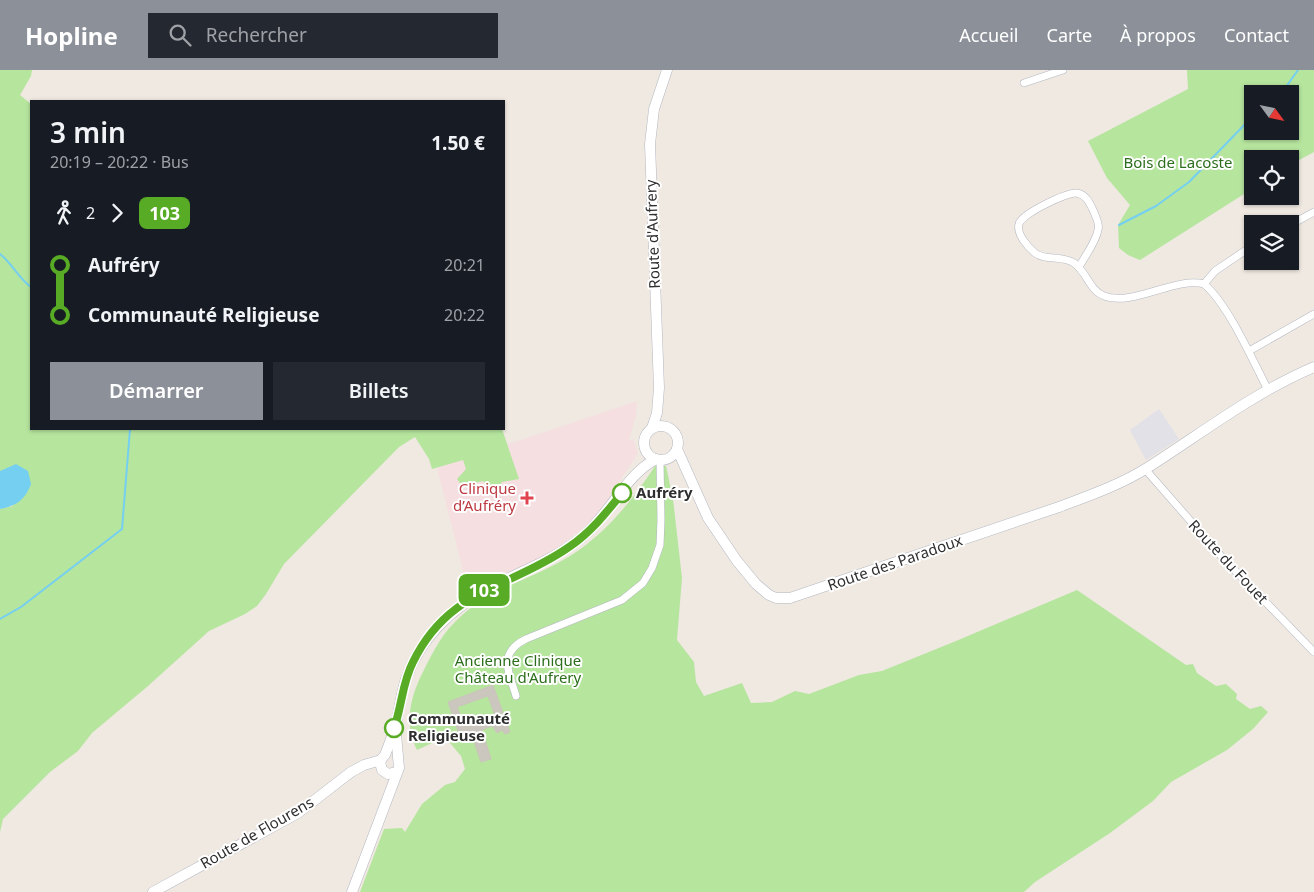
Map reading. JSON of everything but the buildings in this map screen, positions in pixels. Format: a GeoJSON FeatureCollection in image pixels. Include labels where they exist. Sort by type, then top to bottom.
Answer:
{"type":"FeatureCollection","features":[{"type":"Feature","properties":{"kind":"main road","name":"Route d'Aufrery"},"geometry":{"type":"LineString","coordinates":[[652,428],[657,413],[659,388],[650,157],[652,122],[667,70]]}},
{"type":"Feature","properties":{"kind":"main road","name":"Route des Paradoux"},"geometry":{"type":"LineString","coordinates":[[677,449],[708,518],[737,561],[762,590],[769,595],[782,599],[800,596],[1059,507],[1145,469],[1232,410],[1314,367]]}},
{"type":"Feature","properties":{"kind":"main road","name":"Route d'Aufrery"},"geometry":{"type":"LineString","coordinates":[[659,388],[668,427]]}},
{"type":"Feature","properties":{"kind":"main road"},"geometry":{"type":"LineString","coordinates":[[387,803],[388,786],[380,765],[396,723],[401,694],[412,662],[433,631],[444,619],[474,596],[552,558],[593,528],[628,484],[647,464],[674,454],[678,444],[676,434],[668,427],[652,428],[645,437],[645,447],[641,460],[628,484]]}},
{"type":"Feature","properties":{"kind":"main road"},"geometry":{"type":"LineString","coordinates":[[645,447],[647,452],[677,467],[694,484]]}},
{"type":"Feature","properties":{"kind":"main road"},"geometry":{"type":"LineString","coordinates":[[352,892],[387,803],[396,772],[400,766],[396,723]]}},
{"type":"Feature","properties":{"kind":"main road"},"geometry":{"type":"LineString","coordinates":[[383,758],[393,755],[398,758]]}},
{"type":"Feature","properties":{"kind":"main road","name":"Route de Flourens"},"geometry":{"type":"LineString","coordinates":[[153,892],[298,813],[345,775],[383,758]]}},
{"type":"Feature","properties":{"kind":"main road"},"geometry":{"type":"LineString","coordinates":[[357,769],[391,774],[396,772]]}},
{"type":"Feature","properties":{"kind":"street"},"geometry":{"type":"LineString","coordinates":[[1024,83],[1063,70]]}},
{"type":"Feature","properties":{"kind":"street"},"geometry":{"type":"LineString","coordinates":[[1079,267],[1099,229],[1097,220],[1086,198],[1078,194],[1070,194],[1023,217],[1018,225],[1019,234],[1033,251],[1044,257],[1065,259],[1079,267],[1099,294],[1111,298],[1161,291],[1188,282],[1204,284],[1215,295],[1249,351],[1268,390]]}},
{"type":"Feature","properties":{"kind":"street"},"geometry":{"type":"LineString","coordinates":[[1299,220],[1314,212]]}},
{"type":"Feature","properties":{"kind":"street"},"geometry":{"type":"LineString","coordinates":[[1204,284],[1215,271],[1244,251]]}},
{"type":"Feature","properties":{"kind":"street"},"geometry":{"type":"LineString","coordinates":[[1249,351],[1314,314]]}},
{"type":"Feature","properties":{"kind":"street"},"geometry":{"type":"LineString","coordinates":[[516,696],[506,663],[511,648],[526,639],[622,600],[638,589],[646,579],[660,545],[662,520],[660,459]]}},
{"type":"Feature","properties":{"kind":"street","name":"Route du Fouet"},"geometry":{"type":"LineString","coordinates":[[1145,469],[1222,557],[1314,652]]}},
{"type":"Feature","properties":{"kind":"shaded area","name":"Clinique d’Aufréry"},"geometry":{"type":"Polygon","coordinates":[[[637,401],[636,416],[629,439],[634,441],[638,453],[602,509],[587,525],[559,547],[519,569],[468,590],[437,468],[637,401]]]}},
{"type":"Feature","properties":{"kind":"shaded area"},"geometry":{"type":"Polygon","coordinates":[[[1159,409],[1179,439],[1146,460],[1130,430],[1159,409]]]}},
{"type":"Feature","properties":{"kind":"green space"},"geometry":{"type":"Polygon","coordinates":[[[0,70],[32,70],[31,76],[20,95],[30,103],[30,430],[502,430],[519,479],[502,482],[496,489],[489,487],[483,481],[462,486],[457,479],[466,469],[463,460],[432,469],[429,459],[415,437],[399,447],[284,564],[257,606],[245,614],[209,631],[92,733],[78,751],[50,772],[3,819],[0,832],[0,509],[13,506],[0,471],[0,70]]]}},
{"type":"Feature","properties":{"kind":"green space","name":"Bois de Lacoste"},"geometry":{"type":"Polygon","coordinates":[[[1187,70],[1314,70],[1314,152],[1299,160],[1299,150],[1244,150],[1244,194],[1140,260],[1128,255],[1119,248],[1118,225],[1130,205],[1107,178],[1088,141],[1188,89],[1187,70]]]}},
{"type":"Feature","properties":{"kind":"green space","name":"Ancienne Clinique Château d'Aufrery"},"geometry":{"type":"Polygon","coordinates":[[[655,466],[666,466],[673,499],[682,578],[677,640],[694,662],[696,682],[704,696],[742,683],[751,703],[772,702],[795,691],[809,694],[859,675],[882,671],[1077,590],[1186,665],[1193,664],[1197,673],[1216,686],[1226,684],[1237,694],[1236,699],[1250,709],[1261,706],[1268,712],[1253,729],[1227,750],[1171,782],[1153,801],[1110,833],[1035,882],[1024,892],[360,892],[384,829],[402,828],[405,832],[422,804],[445,785],[455,782],[465,769],[461,756],[445,737],[417,750],[411,732],[410,714],[413,696],[420,678],[439,642],[454,623],[482,600],[564,560],[579,550],[621,512],[655,466]]]}},
{"type":"Feature","properties":{"kind":"water"},"geometry":{"type":"Polygon","coordinates":[[[16,464],[28,471],[31,484],[23,498],[11,506],[0,509],[0,471],[16,464]]]}},
{"type":"Feature","properties":{"kind":"waterway"},"geometry":{"type":"LineString","coordinates":[[1287,85],[1298,70]]}},
{"type":"Feature","properties":{"kind":"waterway"},"geometry":{"type":"LineString","coordinates":[[1119,225],[1156,206],[1189,182],[1244,125]]}},
{"type":"Feature","properties":{"kind":"waterway"},"geometry":{"type":"LineString","coordinates":[[0,254],[30,286]]}},
{"type":"Feature","properties":{"kind":"waterway"},"geometry":{"type":"LineString","coordinates":[[0,619],[21,607],[122,529],[130,430]]}},
{"type":"Feature","properties":{"kind":"bus line","name":"103"},"geometry":{"type":"LineString","coordinates":[[394,728],[401,694],[412,662],[433,631],[444,619],[474,596],[552,558],[568,548],[593,528],[622,493]]}},
{"type":"Feature","properties":{"kind":"place","name":"Aufréry"},"geometry":{"type":"Point","coordinates":[622,493]}},
{"type":"Feature","properties":{"kind":"place","name":"Clinique d’Aufréry"},"geometry":{"type":"Point","coordinates":[527,498]}},
{"type":"Feature","properties":{"kind":"place","name":"Communauté Religieuse"},"geometry":{"type":"Point","coordinates":[394,728]}}]}
